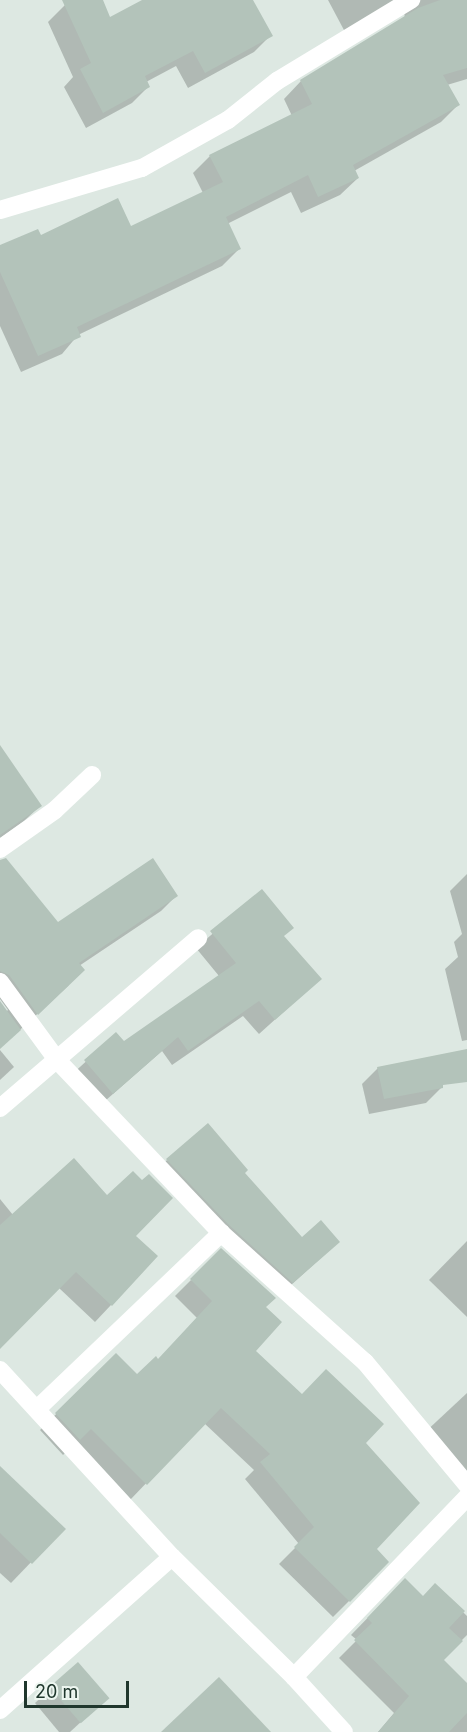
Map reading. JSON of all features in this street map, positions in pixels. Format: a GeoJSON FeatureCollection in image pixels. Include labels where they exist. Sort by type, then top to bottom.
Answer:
{"type":"FeatureCollection","features":[{"type":"Feature","properties":{"kind":"street"},"geometry":{"type":"LineString","coordinates":[[0,210],[142,168],[228,120],[277,81],[411,0]]}},
{"type":"Feature","properties":{"kind":"street"},"geometry":{"type":"LineString","coordinates":[[0,849],[55,810],[92,775]]}},
{"type":"Feature","properties":{"kind":"street"},"geometry":{"type":"LineString","coordinates":[[0,1108],[198,938]]}},
{"type":"Feature","properties":{"kind":"street"},"geometry":{"type":"LineString","coordinates":[[0,982],[57,1060],[221,1233],[365,1362],[467,1485]]}},
{"type":"Feature","properties":{"kind":"street"},"geometry":{"type":"LineString","coordinates":[[38,1409],[221,1233]]}},
{"type":"Feature","properties":{"kind":"street"},"geometry":{"type":"LineString","coordinates":[[0,1370],[172,1557],[294,1677],[344,1732]]}},
{"type":"Feature","properties":{"kind":"street"},"geometry":{"type":"LineString","coordinates":[[294,1677],[467,1497]]}},
{"type":"Feature","properties":{"kind":"street"},"geometry":{"type":"LineString","coordinates":[[0,1710],[172,1557]]}},
{"type":"Feature","properties":{"kind":"building"},"geometry":{"type":"Polygon","coordinates":[[[62,0],[103,0],[110,17],[142,0],[253,0],[273,36],[205,73],[193,51],[145,76],[150,87],[103,113],[80,69],[91,63],[62,0]]]}},
{"type":"Feature","properties":{"kind":"building"},"geometry":{"type":"Polygon","coordinates":[[[440,0],[467,0],[467,68],[443,75],[460,105],[353,165],[359,178],[318,197],[308,175],[226,217],[241,249],[77,327],[81,337],[38,356],[0,272],[0,245],[38,229],[41,235],[118,198],[131,226],[223,182],[209,155],[312,104],[300,80],[418,8],[440,0]]]}},
{"type":"Feature","properties":{"kind":"building"},"geometry":{"type":"Polygon","coordinates":[[[0,745],[42,806],[0,835],[0,745]]]}},
{"type":"Feature","properties":{"kind":"building"},"geometry":{"type":"Polygon","coordinates":[[[6,858],[58,922],[153,858],[178,896],[79,963],[85,970],[38,1015],[9,975],[0,971],[0,860],[6,858]]]}},
{"type":"Feature","properties":{"kind":"building"},"geometry":{"type":"Polygon","coordinates":[[[262,889],[294,928],[284,936],[322,979],[275,1020],[259,1001],[188,1051],[178,1037],[113,1094],[84,1060],[116,1032],[124,1041],[236,963],[210,931],[262,889]]]}},
{"type":"Feature","properties":{"kind":"building"},"geometry":{"type":"Polygon","coordinates":[[[0,1001],[21,1030],[0,1049],[0,1001]]]}},
{"type":"Feature","properties":{"kind":"building"},"geometry":{"type":"Polygon","coordinates":[[[467,1049],[467,1082],[443,1085],[443,1088],[384,1099],[377,1067],[467,1049]]]}},
{"type":"Feature","properties":{"kind":"building"},"geometry":{"type":"Polygon","coordinates":[[[208,1123],[248,1170],[245,1173],[302,1237],[321,1220],[340,1242],[293,1283],[229,1225],[166,1159],[208,1123]]]}},
{"type":"Feature","properties":{"kind":"building"},"geometry":{"type":"Polygon","coordinates":[[[74,1158],[107,1195],[133,1171],[142,1180],[149,1174],[173,1198],[136,1236],[158,1256],[112,1306],[76,1272],[0,1349],[0,1225],[74,1158]]]}},
{"type":"Feature","properties":{"kind":"building"},"geometry":{"type":"Polygon","coordinates":[[[221,1248],[276,1298],[266,1307],[282,1322],[256,1351],[302,1394],[326,1369],[384,1424],[366,1443],[420,1503],[377,1549],[389,1562],[350,1602],[294,1547],[314,1527],[260,1462],[270,1454],[221,1408],[147,1485],[91,1429],[80,1440],[55,1413],[116,1353],[137,1374],[156,1356],[158,1359],[212,1301],[190,1279],[221,1248]]]}},
{"type":"Feature","properties":{"kind":"building"},"geometry":{"type":"Polygon","coordinates":[[[0,1466],[66,1529],[32,1564],[0,1533],[0,1466]]]}},
{"type":"Feature","properties":{"kind":"building"},"geometry":{"type":"Polygon","coordinates":[[[405,1578],[423,1596],[435,1583],[465,1611],[449,1628],[463,1641],[444,1660],[467,1683],[467,1713],[449,1732],[378,1732],[409,1696],[354,1640],[372,1623],[367,1618],[405,1578]]]}},
{"type":"Feature","properties":{"kind":"building"},"geometry":{"type":"Polygon","coordinates":[[[78,1662],[109,1698],[81,1723],[49,1687],[78,1662]]]}},
{"type":"Feature","properties":{"kind":"building"},"geometry":{"type":"Polygon","coordinates":[[[219,1677],[271,1732],[161,1732],[219,1677]]]}}]}
